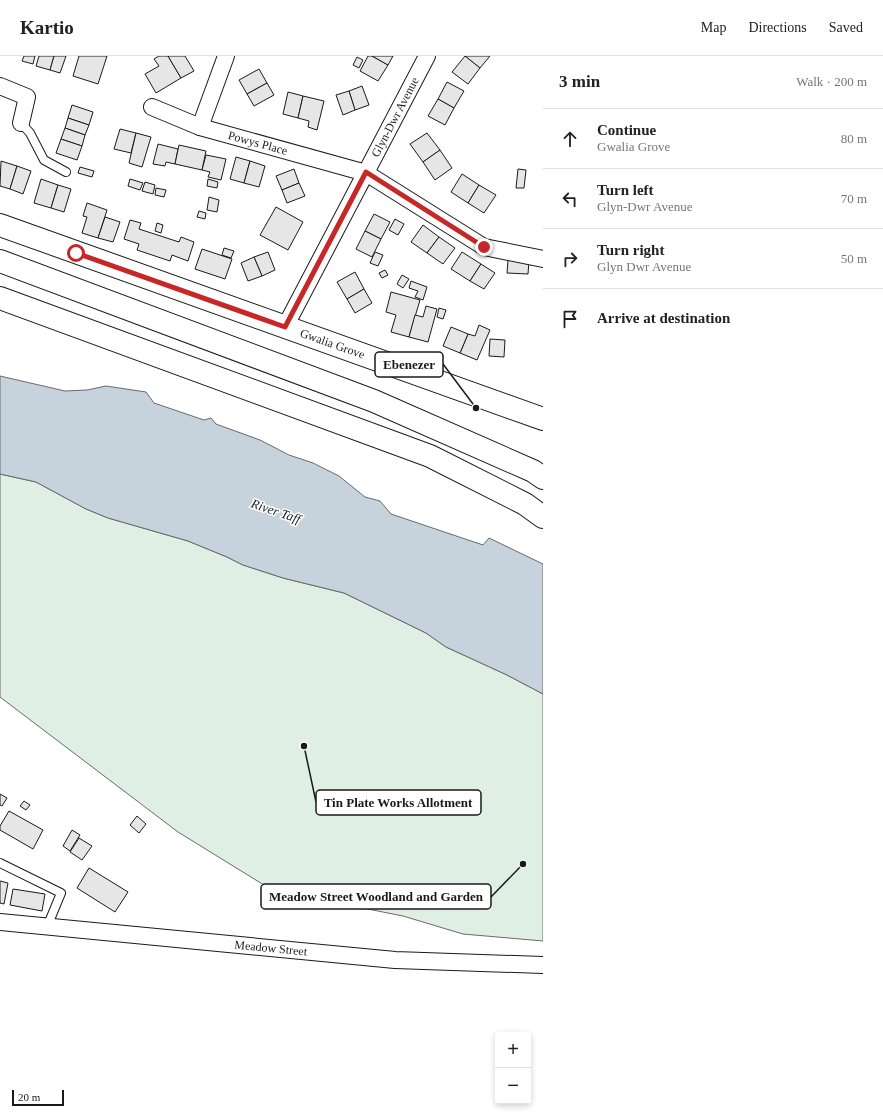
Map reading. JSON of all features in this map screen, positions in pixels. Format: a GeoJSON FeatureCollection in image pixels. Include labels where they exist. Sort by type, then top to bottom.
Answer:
{"type":"FeatureCollection","features":[{"type":"Feature","properties":{"kind":"main road","name":"Gwalia Grove"},"geometry":{"type":"LineString","coordinates":[[0,225],[543,419]]}},
{"type":"Feature","properties":{"kind":"main road"},"geometry":{"type":"LineString","coordinates":[[0,261],[374,401],[533,471],[543,478]]}},
{"type":"Feature","properties":{"kind":"main road"},"geometry":{"type":"LineString","coordinates":[[0,298],[430,456],[525,504],[543,517]]}},
{"type":"Feature","properties":{"kind":"street"},"geometry":{"type":"LineString","coordinates":[[200,128],[226,56]]}},
{"type":"Feature","properties":{"kind":"street","name":"Glyn-Dwr Avenue"},"geometry":{"type":"LineString","coordinates":[[285,327],[427,56]]}},
{"type":"Feature","properties":{"kind":"street"},"geometry":{"type":"LineString","coordinates":[[0,86],[28,97],[22,123]]}},
{"type":"Feature","properties":{"kind":"street","name":"Powys Place"},"geometry":{"type":"LineString","coordinates":[[152,107],[200,128],[366,172],[484,247],[543,259]]}},
{"type":"Feature","properties":{"kind":"street","name":"Meadow Street"},"geometry":{"type":"LineString","coordinates":[[0,922],[395,960],[543,965]]}},
{"type":"Feature","properties":{"kind":"lane"},"geometry":{"type":"LineString","coordinates":[[22,123],[30,133],[44,160],[66,172]]}},
{"type":"Feature","properties":{"kind":"lane"},"geometry":{"type":"LineString","coordinates":[[0,863],[61,893],[47,927]]}},
{"type":"Feature","properties":{"kind":"green space"},"geometry":{"type":"Polygon","coordinates":[[[0,474],[36,482],[86,509],[108,518],[188,541],[243,565],[283,578],[344,593],[426,633],[446,647],[507,675],[543,694],[543,941],[463,934],[403,916],[272,890],[178,832],[0,697],[0,474]]]}},
{"type":"Feature","properties":{"kind":"water","name":"River Taff"},"geometry":{"type":"Polygon","coordinates":[[[0,376],[65,391],[87,390],[106,386],[146,392],[154,403],[204,420],[211,418],[216,424],[260,440],[289,455],[313,463],[339,476],[365,497],[380,501],[391,514],[483,545],[489,538],[543,564],[543,694],[507,675],[446,647],[426,633],[344,593],[283,578],[243,565],[188,541],[108,518],[86,509],[36,482],[0,474],[0,376]]]}},
{"type":"Feature","properties":{"kind":"building"},"geometry":{"type":"Polygon","coordinates":[[[24,56],[35,56],[33,64],[22,61],[24,56]]]}},
{"type":"Feature","properties":{"kind":"building"},"geometry":{"type":"Polygon","coordinates":[[[39,56],[54,56],[50,70],[36,66],[39,56]]]}},
{"type":"Feature","properties":{"kind":"building"},"geometry":{"type":"Polygon","coordinates":[[[54,56],[66,56],[60,73],[50,70],[54,56]]]}},
{"type":"Feature","properties":{"kind":"building"},"geometry":{"type":"Polygon","coordinates":[[[79,56],[107,56],[98,84],[73,76],[79,56]]]}},
{"type":"Feature","properties":{"kind":"building"},"geometry":{"type":"Polygon","coordinates":[[[159,56],[168,56],[181,78],[156,93],[145,74],[159,66],[154,59],[159,56]]]}},
{"type":"Feature","properties":{"kind":"building"},"geometry":{"type":"Polygon","coordinates":[[[168,56],[185,56],[194,71],[181,78],[168,56]]]}},
{"type":"Feature","properties":{"kind":"building"},"geometry":{"type":"Polygon","coordinates":[[[368,56],[372,56],[388,65],[378,81],[360,71],[368,56]]]}},
{"type":"Feature","properties":{"kind":"building"},"geometry":{"type":"Polygon","coordinates":[[[372,56],[393,56],[388,65],[372,56]]]}},
{"type":"Feature","properties":{"kind":"building"},"geometry":{"type":"Polygon","coordinates":[[[465,56],[490,56],[480,68],[465,56]]]}},
{"type":"Feature","properties":{"kind":"building"},"geometry":{"type":"Polygon","coordinates":[[[465,56],[480,68],[468,84],[452,72],[465,56]]]}},
{"type":"Feature","properties":{"kind":"building"},"geometry":{"type":"Polygon","coordinates":[[[357,57],[363,60],[359,68],[353,65],[357,57]]]}},
{"type":"Feature","properties":{"kind":"building"},"geometry":{"type":"Polygon","coordinates":[[[259,69],[267,83],[247,94],[239,80],[259,69]]]}},
{"type":"Feature","properties":{"kind":"building"},"geometry":{"type":"Polygon","coordinates":[[[447,82],[464,91],[454,108],[438,99],[447,82]]]}},
{"type":"Feature","properties":{"kind":"building"},"geometry":{"type":"Polygon","coordinates":[[[267,83],[274,95],[254,106],[247,94],[267,83]]]}},
{"type":"Feature","properties":{"kind":"building"},"geometry":{"type":"Polygon","coordinates":[[[362,86],[369,105],[355,110],[349,91],[362,86]]]}},
{"type":"Feature","properties":{"kind":"building"},"geometry":{"type":"Polygon","coordinates":[[[349,91],[355,110],[343,115],[336,95],[349,91]]]}},
{"type":"Feature","properties":{"kind":"building"},"geometry":{"type":"Polygon","coordinates":[[[288,92],[303,96],[298,118],[283,114],[288,92]]]}},
{"type":"Feature","properties":{"kind":"building"},"geometry":{"type":"Polygon","coordinates":[[[303,96],[324,101],[317,130],[308,127],[309,121],[298,118],[303,96]]]}},
{"type":"Feature","properties":{"kind":"building"},"geometry":{"type":"Polygon","coordinates":[[[438,99],[454,108],[445,125],[428,116],[438,99]]]}},
{"type":"Feature","properties":{"kind":"building"},"geometry":{"type":"Polygon","coordinates":[[[72,105],[93,112],[89,125],[68,118],[72,105]]]}},
{"type":"Feature","properties":{"kind":"building"},"geometry":{"type":"Polygon","coordinates":[[[68,118],[89,125],[85,135],[65,128],[68,118]]]}},
{"type":"Feature","properties":{"kind":"building"},"geometry":{"type":"Polygon","coordinates":[[[65,128],[85,135],[82,146],[61,139],[65,128]]]}},
{"type":"Feature","properties":{"kind":"building"},"geometry":{"type":"Polygon","coordinates":[[[120,129],[136,133],[131,153],[114,149],[120,129]]]}},
{"type":"Feature","properties":{"kind":"building"},"geometry":{"type":"Polygon","coordinates":[[[136,133],[151,137],[142,167],[129,163],[136,133]]]}},
{"type":"Feature","properties":{"kind":"building"},"geometry":{"type":"Polygon","coordinates":[[[427,133],[440,150],[423,162],[410,144],[427,133]]]}},
{"type":"Feature","properties":{"kind":"building"},"geometry":{"type":"Polygon","coordinates":[[[61,139],[82,146],[77,160],[56,153],[61,139]]]}},
{"type":"Feature","properties":{"kind":"building"},"geometry":{"type":"Polygon","coordinates":[[[158,144],[178,149],[175,164],[166,162],[165,166],[153,164],[158,144]]]}},
{"type":"Feature","properties":{"kind":"building"},"geometry":{"type":"Polygon","coordinates":[[[179,145],[206,151],[202,170],[175,164],[179,145]]]}},
{"type":"Feature","properties":{"kind":"building"},"geometry":{"type":"Polygon","coordinates":[[[440,150],[452,168],[435,180],[423,162],[440,150]]]}},
{"type":"Feature","properties":{"kind":"building"},"geometry":{"type":"Polygon","coordinates":[[[206,155],[226,159],[221,180],[208,177],[210,172],[202,170],[206,155]]]}},
{"type":"Feature","properties":{"kind":"building"},"geometry":{"type":"Polygon","coordinates":[[[236,157],[250,161],[244,183],[230,179],[236,157]]]}},
{"type":"Feature","properties":{"kind":"building"},"geometry":{"type":"Polygon","coordinates":[[[1,161],[17,166],[10,189],[0,186],[1,161]]]}},
{"type":"Feature","properties":{"kind":"building"},"geometry":{"type":"Polygon","coordinates":[[[250,161],[265,166],[259,187],[244,183],[250,161]]]}},
{"type":"Feature","properties":{"kind":"building"},"geometry":{"type":"Polygon","coordinates":[[[17,166],[31,171],[23,194],[10,189],[17,166]]]}},
{"type":"Feature","properties":{"kind":"building"},"geometry":{"type":"Polygon","coordinates":[[[80,167],[94,171],[92,177],[78,173],[80,167]]]}},
{"type":"Feature","properties":{"kind":"building"},"geometry":{"type":"Polygon","coordinates":[[[294,169],[299,183],[282,190],[276,176],[294,169]]]}},
{"type":"Feature","properties":{"kind":"building"},"geometry":{"type":"Polygon","coordinates":[[[518,169],[526,170],[524,188],[516,188],[518,169]]]}},
{"type":"Feature","properties":{"kind":"building"},"geometry":{"type":"Polygon","coordinates":[[[462,174],[479,185],[468,203],[451,192],[462,174]]]}},
{"type":"Feature","properties":{"kind":"building"},"geometry":{"type":"Polygon","coordinates":[[[41,179],[58,185],[51,208],[34,203],[41,179]]]}},
{"type":"Feature","properties":{"kind":"building"},"geometry":{"type":"Polygon","coordinates":[[[130,179],[143,183],[140,190],[128,186],[130,179]]]}},
{"type":"Feature","properties":{"kind":"building"},"geometry":{"type":"Polygon","coordinates":[[[208,179],[218,182],[217,188],[207,186],[208,179]]]}},
{"type":"Feature","properties":{"kind":"building"},"geometry":{"type":"Polygon","coordinates":[[[145,182],[155,185],[153,194],[142,191],[145,182]]]}},
{"type":"Feature","properties":{"kind":"building"},"geometry":{"type":"Polygon","coordinates":[[[299,183],[305,196],[287,203],[282,190],[299,183]]]}},
{"type":"Feature","properties":{"kind":"building"},"geometry":{"type":"Polygon","coordinates":[[[58,185],[71,189],[64,212],[51,208],[58,185]]]}},
{"type":"Feature","properties":{"kind":"building"},"geometry":{"type":"Polygon","coordinates":[[[479,185],[496,195],[484,213],[468,203],[479,185]]]}},
{"type":"Feature","properties":{"kind":"building"},"geometry":{"type":"Polygon","coordinates":[[[156,188],[166,190],[164,197],[155,195],[156,188]]]}},
{"type":"Feature","properties":{"kind":"building"},"geometry":{"type":"Polygon","coordinates":[[[209,197],[219,200],[217,212],[207,210],[209,197]]]}},
{"type":"Feature","properties":{"kind":"building"},"geometry":{"type":"Polygon","coordinates":[[[87,203],[107,210],[98,238],[82,233],[87,217],[83,216],[87,203]]]}},
{"type":"Feature","properties":{"kind":"building"},"geometry":{"type":"Polygon","coordinates":[[[276,207],[303,222],[288,250],[260,235],[276,207]]]}},
{"type":"Feature","properties":{"kind":"building"},"geometry":{"type":"Polygon","coordinates":[[[199,211],[206,213],[205,219],[197,217],[199,211]]]}},
{"type":"Feature","properties":{"kind":"building"},"geometry":{"type":"Polygon","coordinates":[[[374,214],[390,222],[381,239],[365,231],[374,214]]]}},
{"type":"Feature","properties":{"kind":"building"},"geometry":{"type":"Polygon","coordinates":[[[105,217],[120,222],[113,242],[98,238],[105,217]]]}},
{"type":"Feature","properties":{"kind":"building"},"geometry":{"type":"Polygon","coordinates":[[[395,219],[404,224],[398,235],[389,230],[395,219]]]}},
{"type":"Feature","properties":{"kind":"building"},"geometry":{"type":"Polygon","coordinates":[[[130,220],[141,223],[139,229],[179,242],[181,237],[194,242],[188,261],[172,255],[170,261],[137,250],[139,244],[124,239],[130,220]]]}},
{"type":"Feature","properties":{"kind":"building"},"geometry":{"type":"Polygon","coordinates":[[[157,223],[163,225],[161,233],[155,231],[157,223]]]}},
{"type":"Feature","properties":{"kind":"building"},"geometry":{"type":"Polygon","coordinates":[[[423,225],[439,237],[427,253],[411,242],[423,225]]]}},
{"type":"Feature","properties":{"kind":"building"},"geometry":{"type":"Polygon","coordinates":[[[365,231],[381,239],[372,257],[356,249],[365,231]]]}},
{"type":"Feature","properties":{"kind":"building"},"geometry":{"type":"Polygon","coordinates":[[[439,237],[455,248],[443,264],[427,253],[439,237]]]}},
{"type":"Feature","properties":{"kind":"building"},"geometry":{"type":"Polygon","coordinates":[[[224,248],[234,251],[231,258],[222,255],[224,248]]]}},
{"type":"Feature","properties":{"kind":"building"},"geometry":{"type":"Polygon","coordinates":[[[202,249],[232,259],[225,279],[195,269],[202,249]]]}},
{"type":"Feature","properties":{"kind":"building"},"geometry":{"type":"Polygon","coordinates":[[[268,252],[275,270],[262,276],[254,257],[268,252]]]}},
{"type":"Feature","properties":{"kind":"building"},"geometry":{"type":"Polygon","coordinates":[[[375,252],[383,255],[378,266],[370,263],[375,252]]]}},
{"type":"Feature","properties":{"kind":"building"},"geometry":{"type":"Polygon","coordinates":[[[462,252],[481,264],[470,281],[451,269],[462,252]]]}},
{"type":"Feature","properties":{"kind":"building"},"geometry":{"type":"Polygon","coordinates":[[[254,257],[262,276],[248,281],[241,263],[254,257]]]}},
{"type":"Feature","properties":{"kind":"building"},"geometry":{"type":"Polygon","coordinates":[[[508,260],[529,261],[528,274],[507,273],[508,260]]]}},
{"type":"Feature","properties":{"kind":"building"},"geometry":{"type":"Polygon","coordinates":[[[481,264],[495,273],[484,289],[470,281],[481,264]]]}},
{"type":"Feature","properties":{"kind":"building"},"geometry":{"type":"Polygon","coordinates":[[[385,270],[388,275],[382,278],[379,273],[385,270]]]}},
{"type":"Feature","properties":{"kind":"building"},"geometry":{"type":"Polygon","coordinates":[[[355,272],[364,289],[347,299],[337,282],[355,272]]]}},
{"type":"Feature","properties":{"kind":"building"},"geometry":{"type":"Polygon","coordinates":[[[402,275],[409,279],[403,288],[397,284],[402,275]]]}},
{"type":"Feature","properties":{"kind":"building"},"geometry":{"type":"Polygon","coordinates":[[[411,281],[427,287],[423,300],[415,297],[418,291],[409,288],[411,281]]]}},
{"type":"Feature","properties":{"kind":"building"},"geometry":{"type":"Polygon","coordinates":[[[364,289],[372,303],[355,313],[347,299],[364,289]]]}},
{"type":"Feature","properties":{"kind":"building"},"geometry":{"type":"Polygon","coordinates":[[[391,292],[420,300],[409,337],[391,332],[396,315],[386,312],[391,292]]]}},
{"type":"Feature","properties":{"kind":"building"},"geometry":{"type":"Polygon","coordinates":[[[426,306],[437,309],[428,342],[409,337],[415,315],[423,317],[426,306]]]}},
{"type":"Feature","properties":{"kind":"building"},"geometry":{"type":"Polygon","coordinates":[[[439,308],[446,310],[443,319],[437,317],[439,308]]]}},
{"type":"Feature","properties":{"kind":"building"},"geometry":{"type":"Polygon","coordinates":[[[479,325],[490,330],[477,360],[460,353],[468,334],[475,336],[479,325]]]}},
{"type":"Feature","properties":{"kind":"building"},"geometry":{"type":"Polygon","coordinates":[[[451,327],[468,334],[460,353],[443,346],[451,327]]]}},
{"type":"Feature","properties":{"kind":"building"},"geometry":{"type":"Polygon","coordinates":[[[490,339],[505,340],[504,357],[489,356],[490,339]]]}},
{"type":"Feature","properties":{"kind":"building"},"geometry":{"type":"Polygon","coordinates":[[[0,794],[7,798],[2,806],[0,805],[0,794]]]}},
{"type":"Feature","properties":{"kind":"building"},"geometry":{"type":"Polygon","coordinates":[[[24,801],[30,805],[26,810],[20,806],[24,801]]]}},
{"type":"Feature","properties":{"kind":"building"},"geometry":{"type":"Polygon","coordinates":[[[9,811],[43,830],[33,849],[0,830],[0,826],[9,811]]]}},
{"type":"Feature","properties":{"kind":"building"},"geometry":{"type":"Polygon","coordinates":[[[137,816],[146,824],[139,833],[130,825],[137,816]]]}},
{"type":"Feature","properties":{"kind":"building"},"geometry":{"type":"Polygon","coordinates":[[[72,830],[80,835],[70,851],[63,846],[72,830]]]}},
{"type":"Feature","properties":{"kind":"building"},"geometry":{"type":"Polygon","coordinates":[[[79,838],[92,846],[82,860],[70,852],[79,838]]]}},
{"type":"Feature","properties":{"kind":"building"},"geometry":{"type":"Polygon","coordinates":[[[89,868],[128,892],[115,912],[77,888],[89,868]]]}},
{"type":"Feature","properties":{"kind":"building"},"geometry":{"type":"Polygon","coordinates":[[[0,881],[8,883],[4,904],[0,903],[0,881]]]}},
{"type":"Feature","properties":{"kind":"building"},"geometry":{"type":"Polygon","coordinates":[[[13,889],[45,894],[42,911],[10,905],[13,889]]]}},
{"type":"Feature","properties":{"kind":"place","name":"Ebenezer"},"geometry":{"type":"Point","coordinates":[476,408]}},
{"type":"Feature","properties":{"kind":"place","name":"Tin Plate Works Allotment"},"geometry":{"type":"Point","coordinates":[304,746]}},
{"type":"Feature","properties":{"kind":"place","name":"Meadow Street Woodland and Garden"},"geometry":{"type":"Point","coordinates":[523,864]}},
{"type":"Feature","properties":{"kind":"route"},"geometry":{"type":"LineString","coordinates":[[76,253],[285,327],[366,172],[484,247]]}}]}
